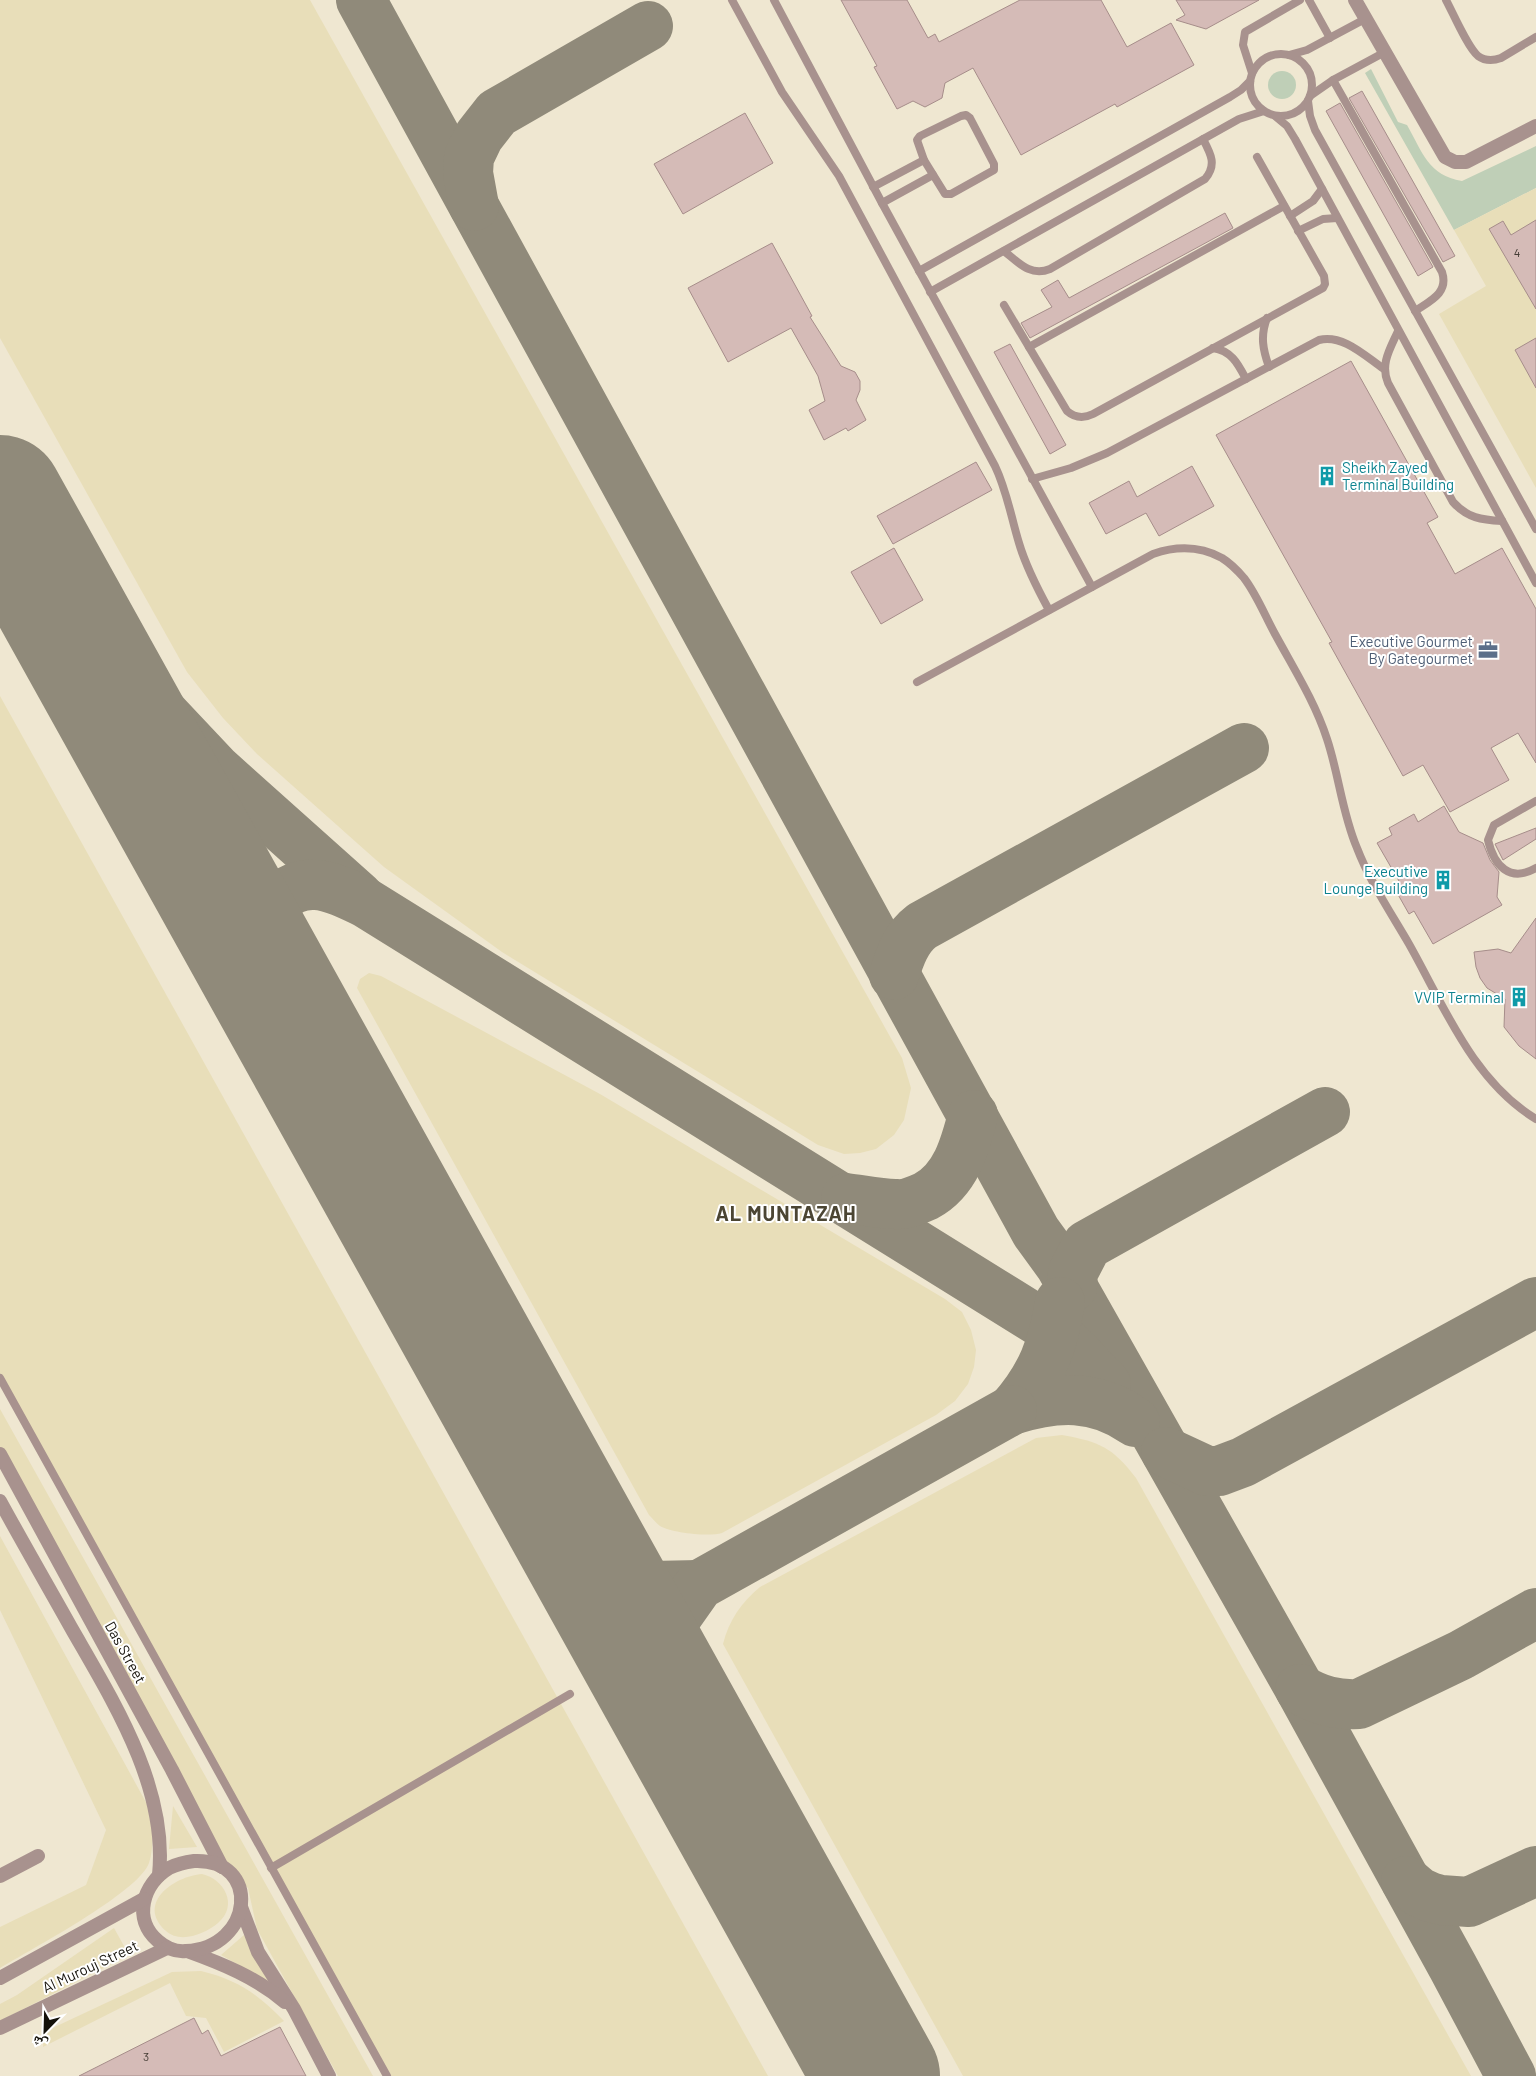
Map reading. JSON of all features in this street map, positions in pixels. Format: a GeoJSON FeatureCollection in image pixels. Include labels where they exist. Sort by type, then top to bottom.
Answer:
{"type":"FeatureCollection","features":[{"type":"Feature","properties":{"kind":"street"},"geometry":{"type":"LineString","coordinates":[[1355,0],[1445,157],[1455,162],[1466,162],[1536,126]]}},
{"type":"Feature","properties":{"kind":"street","name":"Das Street"},"geometry":{"type":"LineString","coordinates":[[0,1454],[172,1770],[191,1811],[222,1867]]}},
{"type":"Feature","properties":{"kind":"street"},"geometry":{"type":"LineString","coordinates":[[0,1502],[106,1690],[137,1756],[156,1811],[161,1853],[159,1875]]}},
{"type":"Feature","properties":{"kind":"street"},"geometry":{"type":"LineString","coordinates":[[0,1876],[38,1856]]}},
{"type":"Feature","properties":{"kind":"street"},"geometry":{"type":"LineString","coordinates":[[187,1951],[209,1946],[228,1933],[236,1924],[241,1906],[241,1897],[235,1880],[222,1867],[204,1861],[182,1863],[170,1867],[159,1875],[152,1884],[144,1899],[143,1908],[146,1924],[155,1939],[167,1948],[187,1951],[243,1973],[273,1992],[294,2009]]}},
{"type":"Feature","properties":{"kind":"street","name":"Al Murouj Street"},"geometry":{"type":"LineString","coordinates":[[0,1978],[144,1899]]}},
{"type":"Feature","properties":{"kind":"street"},"geometry":{"type":"LineString","coordinates":[[241,1906],[258,1952],[294,2009],[329,2076]]}},
{"type":"Feature","properties":{"kind":"street","name":"Al Murouj Street"},"geometry":{"type":"LineString","coordinates":[[0,2028],[167,1948]]}},
{"type":"Feature","properties":{"kind":"lane"},"geometry":{"type":"LineString","coordinates":[[732,0],[782,92],[840,176],[995,466],[1007,494],[1024,558],[1049,610]]}},
{"type":"Feature","properties":{"kind":"lane"},"geometry":{"type":"LineString","coordinates":[[774,0],[873,187],[1092,587]]}},
{"type":"Feature","properties":{"kind":"lane"},"geometry":{"type":"LineString","coordinates":[[1300,0],[1245,32],[1243,45],[1251,77],[1252,98],[1264,111],[1275,116],[1291,133],[1536,584]]}},
{"type":"Feature","properties":{"kind":"lane"},"geometry":{"type":"LineString","coordinates":[[1309,0],[1330,38]]}},
{"type":"Feature","properties":{"kind":"lane"},"geometry":{"type":"LineString","coordinates":[[1446,0],[1475,53],[1484,59],[1496,60],[1501,58],[1536,37]]}},
{"type":"Feature","properties":{"kind":"lane"},"geometry":{"type":"LineString","coordinates":[[919,271],[1230,97],[1241,90],[1257,66],[1271,56],[1289,55],[1307,50],[1365,19]]}},
{"type":"Feature","properties":{"kind":"lane"},"geometry":{"type":"LineString","coordinates":[[1275,116],[1290,115],[1297,112],[1332,80],[1385,52]]}},
{"type":"Feature","properties":{"kind":"lane"},"geometry":{"type":"LineString","coordinates":[[1289,55],[1300,61],[1309,71],[1312,83],[1309,99],[1310,116],[1315,130],[1536,529]]}},
{"type":"Feature","properties":{"kind":"lane"},"geometry":{"type":"LineString","coordinates":[[1332,80],[1442,272],[1444,286],[1441,292],[1415,311]]}},
{"type":"Feature","properties":{"kind":"lane"},"geometry":{"type":"LineString","coordinates":[[930,292],[1244,116],[1264,111]]}},
{"type":"Feature","properties":{"kind":"lane"},"geometry":{"type":"LineString","coordinates":[[966,115],[970,118],[995,167],[990,174],[948,195],[942,193],[933,176],[916,143],[918,138],[966,115]]}},
{"type":"Feature","properties":{"kind":"lane"},"geometry":{"type":"LineString","coordinates":[[1004,250],[1033,271],[1038,272],[1050,269],[1205,179],[1213,162],[1212,155],[1203,139]]}},
{"type":"Feature","properties":{"kind":"lane"},"geometry":{"type":"LineString","coordinates":[[1004,305],[1067,411],[1082,418],[1093,414],[1323,288],[1325,284],[1324,276],[1257,158]]}},
{"type":"Feature","properties":{"kind":"lane"},"geometry":{"type":"LineString","coordinates":[[873,187],[924,160]]}},
{"type":"Feature","properties":{"kind":"lane"},"geometry":{"type":"LineString","coordinates":[[882,203],[933,176]]}},
{"type":"Feature","properties":{"kind":"lane"},"geometry":{"type":"LineString","coordinates":[[1290,216],[1313,201],[1322,189]]}},
{"type":"Feature","properties":{"kind":"lane"},"geometry":{"type":"LineString","coordinates":[[1029,347],[1284,206]]}},
{"type":"Feature","properties":{"kind":"lane"},"geometry":{"type":"LineString","coordinates":[[1298,231],[1319,220],[1337,218]]}},
{"type":"Feature","properties":{"kind":"lane"},"geometry":{"type":"LineString","coordinates":[[1267,318],[1262,334],[1262,342],[1269,367]]}},
{"type":"Feature","properties":{"kind":"lane"},"geometry":{"type":"LineString","coordinates":[[1398,332],[1385,361],[1384,369],[1388,383],[1453,502],[1467,515],[1502,522]]}},
{"type":"Feature","properties":{"kind":"lane"},"geometry":{"type":"LineString","coordinates":[[1032,478],[1071,468],[1107,453],[1319,340],[1340,341],[1384,369]]}},
{"type":"Feature","properties":{"kind":"lane"},"geometry":{"type":"LineString","coordinates":[[1213,348],[1227,352],[1232,356],[1246,379]]}},
{"type":"Feature","properties":{"kind":"lane"},"geometry":{"type":"LineString","coordinates":[[917,682],[1153,554],[1166,549],[1181,548],[1210,552],[1223,559],[1244,579],[1318,716],[1334,762],[1350,829],[1367,869],[1471,1055],[1495,1086],[1509,1100],[1536,1118]]}},
{"type":"Feature","properties":{"kind":"lane"},"geometry":{"type":"LineString","coordinates":[[1536,801],[1494,826],[1488,840],[1499,865],[1512,874],[1524,874],[1536,868]]}},
{"type":"Feature","properties":{"kind":"lane"},"geometry":{"type":"LineString","coordinates":[[0,1378],[387,2076]]}},
{"type":"Feature","properties":{"kind":"lane"},"geometry":{"type":"LineString","coordinates":[[272,1868],[570,1694]]}},
{"type":"Feature","properties":{"kind":"green space"},"geometry":{"type":"Polygon","coordinates":[[[1371,69],[1398,122],[1407,125],[1422,153],[1441,174],[1462,181],[1536,146],[1536,188],[1454,230],[1365,73],[1371,69]]]}},
{"type":"Feature","properties":{"kind":"green space"},"geometry":{"type":"Polygon","coordinates":[[[1282,71],[1292,75],[1296,85],[1292,95],[1282,99],[1272,95],[1268,85],[1272,75],[1282,71]]]}},
{"type":"Feature","properties":{"kind":"sand"},"geometry":{"type":"Polygon","coordinates":[[[0,0],[310,0],[902,1058],[911,1088],[904,1120],[894,1135],[876,1149],[844,1154],[818,1145],[502,952],[384,867],[257,754],[223,718],[187,672],[0,338],[0,0]]]}},
{"type":"Feature","properties":{"kind":"sand"},"geometry":{"type":"Polygon","coordinates":[[[1536,188],[1536,488],[1439,314],[1486,286],[1454,230],[1536,188]]]}},
{"type":"Feature","properties":{"kind":"sand"},"geometry":{"type":"Polygon","coordinates":[[[0,696],[768,2076],[388,2076],[0,1377],[0,696]]]}},
{"type":"Feature","properties":{"kind":"sand"},"geometry":{"type":"Polygon","coordinates":[[[369,973],[381,976],[600,1094],[945,1299],[962,1312],[971,1330],[976,1350],[974,1367],[968,1384],[955,1401],[936,1415],[722,1533],[709,1535],[691,1534],[673,1531],[660,1526],[649,1515],[357,988],[360,979],[369,973]]]}},
{"type":"Feature","properties":{"kind":"sand"},"geometry":{"type":"Polygon","coordinates":[[[0,1409],[373,2076],[338,2076],[257,1929],[248,1888],[232,1874],[0,1466],[0,1409]]]}},
{"type":"Feature","properties":{"kind":"sand"},"geometry":{"type":"Polygon","coordinates":[[[1062,1435],[1086,1440],[1104,1447],[1120,1459],[1136,1478],[1471,2076],[963,2076],[723,1644],[737,1612],[760,1587],[1036,1438],[1062,1435]]]}},
{"type":"Feature","properties":{"kind":"sand"},"geometry":{"type":"Polygon","coordinates":[[[0,1536],[148,1806],[152,1827],[152,1842],[149,1863],[141,1875],[126,1889],[82,1920],[0,1968],[0,1927],[86,1885],[106,1830],[0,1610],[0,1536]]]}},
{"type":"Feature","properties":{"kind":"sand"},"geometry":{"type":"Polygon","coordinates":[[[173,1806],[197,1847],[169,1849],[173,1806]]]}},
{"type":"Feature","properties":{"kind":"sand"},"geometry":{"type":"Polygon","coordinates":[[[202,1874],[217,1881],[226,1894],[228,1901],[224,1916],[213,1927],[200,1934],[185,1937],[172,1935],[158,1921],[155,1911],[157,1901],[162,1893],[181,1880],[202,1874]]]}},
{"type":"Feature","properties":{"kind":"sand"},"geometry":{"type":"Polygon","coordinates":[[[114,1928],[129,1955],[0,2021],[0,2004],[17,1995],[114,1928]]]}},
{"type":"Feature","properties":{"kind":"sand"},"geometry":{"type":"Polygon","coordinates":[[[244,1935],[269,1982],[221,1955],[244,1935]]]}},
{"type":"Feature","properties":{"kind":"sand"},"geometry":{"type":"Polygon","coordinates":[[[201,1971],[226,1979],[247,1989],[284,2021],[224,2052],[206,2018],[186,2016],[170,1983],[43,2047],[44,2032],[172,1972],[201,1971]]]}},
{"type":"Feature","properties":{"kind":"building"},"geometry":{"type":"Polygon","coordinates":[[[841,0],[907,0],[928,38],[935,34],[939,42],[1020,0],[1101,0],[1127,47],[1171,23],[1194,65],[1117,107],[1115,104],[1021,155],[973,68],[945,83],[942,98],[925,107],[913,101],[897,109],[874,67],[877,66],[841,0]]]}},
{"type":"Feature","properties":{"kind":"building"},"geometry":{"type":"Polygon","coordinates":[[[1176,0],[1259,0],[1206,29],[1176,20],[1185,15],[1176,0]]]}},
{"type":"Feature","properties":{"kind":"building"},"geometry":{"type":"Polygon","coordinates":[[[1362,91],[1455,256],[1443,262],[1349,98],[1362,91]]]}},
{"type":"Feature","properties":{"kind":"building"},"geometry":{"type":"Polygon","coordinates":[[[1340,103],[1433,267],[1418,276],[1326,111],[1340,103]]]}},
{"type":"Feature","properties":{"kind":"building"},"geometry":{"type":"Polygon","coordinates":[[[745,113],[773,163],[683,214],[654,164],[745,113]]]}},
{"type":"Feature","properties":{"kind":"building"},"geometry":{"type":"Polygon","coordinates":[[[1225,213],[1233,228],[1030,338],[1021,323],[1052,307],[1041,290],[1058,280],[1069,298],[1225,213]]]}},
{"type":"Feature","properties":{"kind":"building"},"geometry":{"type":"Polygon","coordinates":[[[1536,220],[1536,309],[1489,229],[1503,221],[1511,235],[1536,220]]]}},
{"type":"Feature","properties":{"kind":"building"},"geometry":{"type":"Polygon","coordinates":[[[772,243],[812,316],[810,317],[841,366],[855,372],[860,381],[860,390],[856,400],[866,420],[848,431],[846,428],[824,440],[809,410],[825,401],[818,376],[791,328],[728,362],[688,288],[772,243]]]}},
{"type":"Feature","properties":{"kind":"building"},"geometry":{"type":"Polygon","coordinates":[[[1536,338],[1536,388],[1515,350],[1536,338]]]}},
{"type":"Feature","properties":{"kind":"building"},"geometry":{"type":"Polygon","coordinates":[[[1010,344],[1066,445],[1050,454],[994,352],[1010,344]]]}},
{"type":"Feature","properties":{"kind":"building"},"geometry":{"type":"Polygon","coordinates":[[[1351,361],[1438,517],[1427,523],[1455,574],[1502,548],[1536,609],[1536,763],[1518,733],[1491,748],[1509,780],[1450,812],[1423,765],[1403,776],[1329,643],[1332,642],[1216,435],[1351,361]]]}},
{"type":"Feature","properties":{"kind":"building"},"geometry":{"type":"Polygon","coordinates":[[[976,462],[992,490],[893,544],[877,516],[976,462]]]}},
{"type":"Feature","properties":{"kind":"building"},"geometry":{"type":"Polygon","coordinates":[[[1192,466],[1214,506],[1159,536],[1146,513],[1106,534],[1089,503],[1129,481],[1137,497],[1192,466]]]}},
{"type":"Feature","properties":{"kind":"building"},"geometry":{"type":"Polygon","coordinates":[[[894,548],[923,600],[881,624],[851,572],[894,548]]]}},
{"type":"Feature","properties":{"kind":"building","name":"Executive Lounge Building"},"geometry":{"type":"Polygon","coordinates":[[[1444,806],[1459,832],[1483,843],[1490,860],[1499,872],[1497,897],[1502,905],[1433,944],[1414,911],[1409,914],[1396,891],[1403,888],[1377,843],[1392,835],[1389,828],[1414,814],[1418,822],[1444,806]]]}},
{"type":"Feature","properties":{"kind":"building"},"geometry":{"type":"Polygon","coordinates":[[[1536,828],[1536,839],[1503,860],[1495,844],[1536,828]]]}},
{"type":"Feature","properties":{"kind":"building","name":"VVIP Terminal"},"geometry":{"type":"Polygon","coordinates":[[[1536,918],[1536,1059],[1519,1046],[1504,1027],[1505,999],[1487,988],[1480,978],[1474,952],[1498,949],[1511,953],[1536,918]]]}},
{"type":"Feature","properties":{"kind":"building"},"geometry":{"type":"Polygon","coordinates":[[[194,2018],[202,2034],[208,2030],[221,2056],[280,2027],[306,2076],[79,2076],[194,2018]]]}},
{"type":"Feature","properties":{"kind":"taxiway"},"geometry":{"type":"LineString","coordinates":[[361,0],[1036,1232],[1060,1265],[1300,1689],[1511,2076]]}},
{"type":"Feature","properties":{"kind":"taxiway"},"geometry":{"type":"LineString","coordinates":[[474,206],[468,173],[469,157],[479,136],[497,113],[648,26]]}},
{"type":"Feature","properties":{"kind":"taxiway"},"geometry":{"type":"LineString","coordinates":[[6,509],[118,665],[216,769],[359,897]]}},
{"type":"Feature","properties":{"kind":"taxiway"},"geometry":{"type":"LineString","coordinates":[[894,975],[901,954],[912,936],[922,926],[1244,748]]}},
{"type":"Feature","properties":{"kind":"taxiway"},"geometry":{"type":"LineString","coordinates":[[277,997],[269,967],[266,944],[267,925],[274,907],[287,893],[305,885],[323,886],[348,894],[366,903],[1055,1331],[1106,1384]]}},
{"type":"Feature","properties":{"kind":"taxiway"},"geometry":{"type":"LineString","coordinates":[[1072,1287],[1073,1272],[1087,1245],[1325,1112]]}},
{"type":"Feature","properties":{"kind":"taxiway"},"geometry":{"type":"LineString","coordinates":[[846,1198],[877,1203],[900,1204],[926,1196],[945,1181],[952,1172],[963,1150],[973,1115]]}},
{"type":"Feature","properties":{"kind":"taxiway"},"geometry":{"type":"LineString","coordinates":[[1060,1302],[1054,1333],[1045,1360],[1031,1385],[1012,1410],[1044,1402],[1075,1400],[1106,1406],[1135,1422]]}},
{"type":"Feature","properties":{"kind":"taxiway"},"geometry":{"type":"LineString","coordinates":[[1166,1452],[1207,1471],[1219,1471],[1243,1462],[1536,1302]]}},
{"type":"Feature","properties":{"kind":"taxiway"},"geometry":{"type":"LineString","coordinates":[[673,1710],[658,1672],[668,1629],[699,1585],[1012,1410]]}},
{"type":"Feature","properties":{"kind":"taxiway"},"geometry":{"type":"LineString","coordinates":[[573,1529],[611,1571],[652,1586],[699,1585]]}},
{"type":"Feature","properties":{"kind":"taxiway"},"geometry":{"type":"LineString","coordinates":[[1300,1689],[1314,1697],[1328,1701],[1343,1704],[1359,1704],[1461,1655],[1536,1613]]}},
{"type":"Feature","properties":{"kind":"taxiway"},"geometry":{"type":"LineString","coordinates":[[1406,1881],[1419,1892],[1430,1897],[1441,1900],[1469,1902],[1536,1871]]}},
{"type":"Feature","properties":{"kind":"runway"},"geometry":{"type":"LineString","coordinates":[[0,498],[877,2076]]}},
{"type":"Feature","properties":{"kind":"place","name":"Sheikh Zayed Terminal Building"},"geometry":{"type":"Point","coordinates":[1327,476]}},
{"type":"Feature","properties":{"kind":"place","name":"Executive Gourmet By Gategourmet"},"geometry":{"type":"Point","coordinates":[1488,650]}},
{"type":"Feature","properties":{"kind":"place","name":"Executive Lounge Building"},"geometry":{"type":"Point","coordinates":[1443,880]}},
{"type":"Feature","properties":{"kind":"place","name":"VVIP Terminal"},"geometry":{"type":"Point","coordinates":[1519,997]}},
{"type":"Feature","properties":{"kind":"district","name":"AL MUNTAZAH"},"geometry":{"type":"Point","coordinates":[786,1213]}}]}
